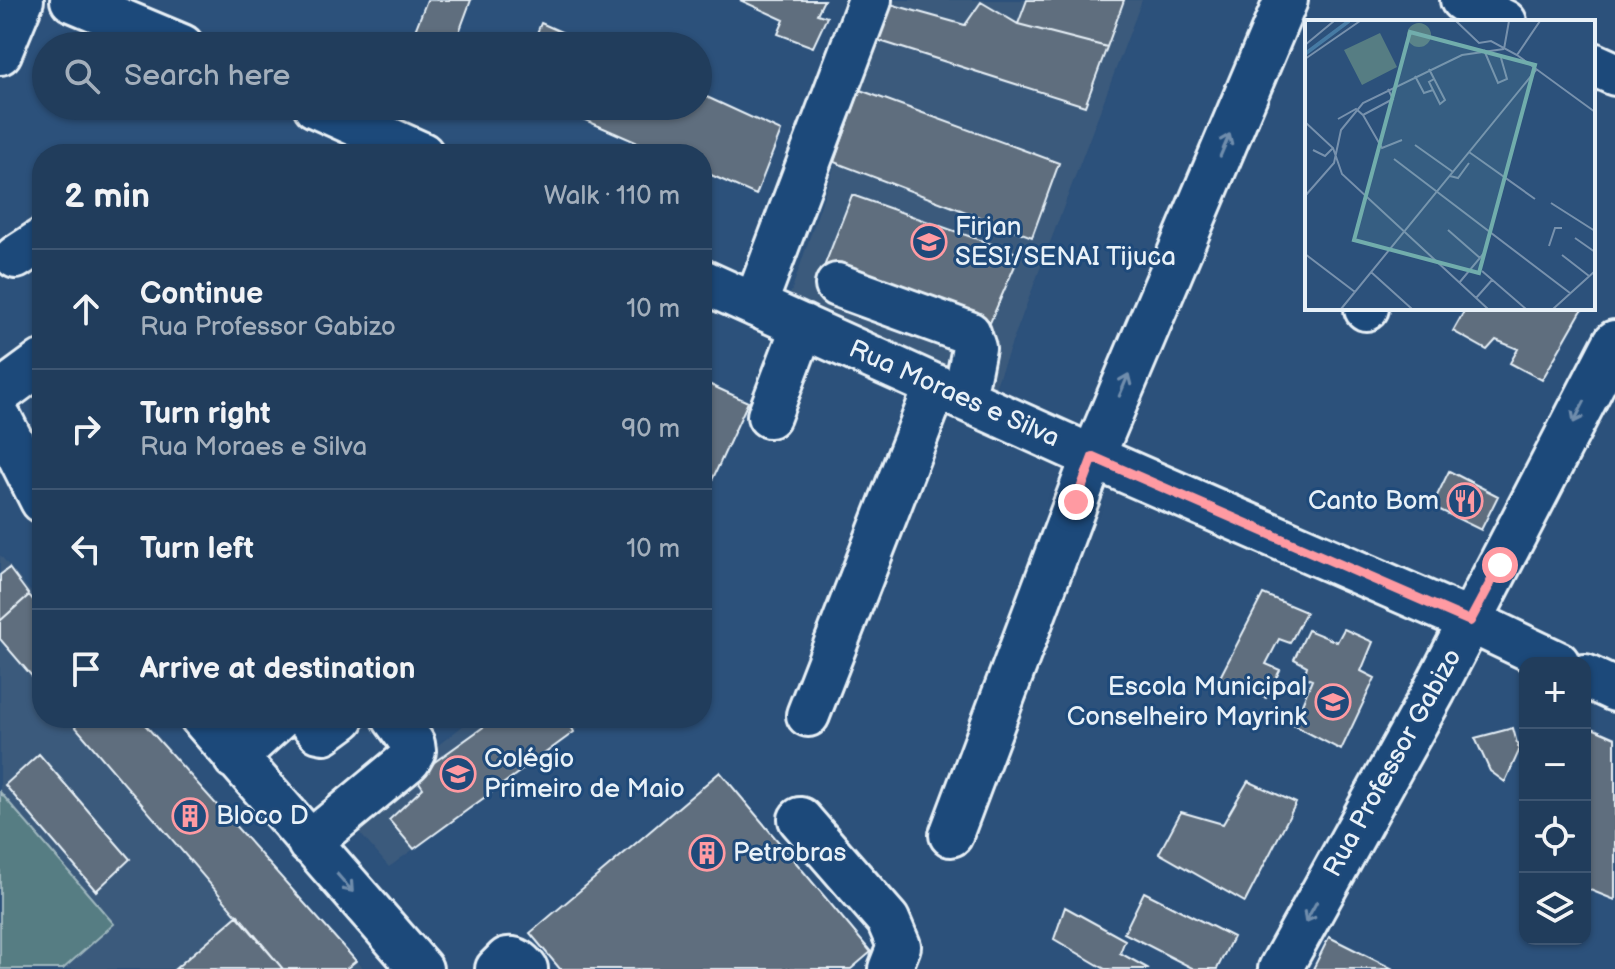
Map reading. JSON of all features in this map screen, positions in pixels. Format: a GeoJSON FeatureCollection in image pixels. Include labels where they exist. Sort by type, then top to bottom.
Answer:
{"type":"FeatureCollection","features":[{"type":"Feature","properties":{"kind":"street"},"geometry":{"type":"LineString","coordinates":[[0,53],[22,0]]}},
{"type":"Feature","properties":{"kind":"street"},"geometry":{"type":"LineString","coordinates":[[72,0],[151,32]]}},
{"type":"Feature","properties":{"kind":"street"},"geometry":{"type":"LineString","coordinates":[[755,305],[870,0]]}},
{"type":"Feature","properties":{"kind":"street"},"geometry":{"type":"LineString","coordinates":[[951,835],[1093,457],[1286,0]]}},
{"type":"Feature","properties":{"kind":"street"},"geometry":{"type":"LineString","coordinates":[[1462,0],[1501,20]]}},
{"type":"Feature","properties":{"kind":"street"},"geometry":{"type":"LineString","coordinates":[[1595,65],[1615,74]]}},
{"type":"Feature","properties":{"kind":"street"},"geometry":{"type":"LineString","coordinates":[[346,120],[400,144]]}},
{"type":"Feature","properties":{"kind":"street"},"geometry":{"type":"LineString","coordinates":[[808,715],[950,392],[974,348],[969,333],[837,285]]}},
{"type":"Feature","properties":{"kind":"street","name":"Rua Moraes e Silva"},"geometry":{"type":"LineString","coordinates":[[712,286],[1545,657]]}},
{"type":"Feature","properties":{"kind":"street"},"geometry":{"type":"LineString","coordinates":[[769,416],[803,326]]}},
{"type":"Feature","properties":{"kind":"street","name":"Rua Professor Gabizo"},"geometry":{"type":"LineString","coordinates":[[1280,969],[1434,691],[1615,342]]}},
{"type":"Feature","properties":{"kind":"street"},"geometry":{"type":"LineString","coordinates":[[0,393],[32,369]]}},
{"type":"Feature","properties":{"kind":"street"},"geometry":{"type":"LineString","coordinates":[[0,418],[32,481]]}},
{"type":"Feature","properties":{"kind":"street"},"geometry":{"type":"LineString","coordinates":[[1591,679],[1615,690]]}},
{"type":"Feature","properties":{"kind":"street"},"geometry":{"type":"LineString","coordinates":[[210,728],[421,969]]}},
{"type":"Feature","properties":{"kind":"street"},"geometry":{"type":"LineString","coordinates":[[235,758],[268,728]]}},
{"type":"Feature","properties":{"kind":"street"},"geometry":{"type":"LineString","coordinates":[[309,843],[409,760],[414,751],[413,744],[401,728]]}},
{"type":"Feature","properties":{"kind":"street"},"geometry":{"type":"LineString","coordinates":[[800,819],[888,920],[899,946],[890,969]]}},
{"type":"Feature","properties":{"kind":"street"},"geometry":{"type":"LineString","coordinates":[[497,969],[512,958],[526,969]]}},
{"type":"Feature","properties":{"kind":"shaded area","name":"Firjan SESI/SENAI Tijuca"},"geometry":{"type":"Polygon","coordinates":[[[891,0],[1142,0],[991,398],[788,301],[891,0]]]}},
{"type":"Feature","properties":{"kind":"shaded area"},"geometry":{"type":"Polygon","coordinates":[[[0,555],[32,593],[32,728],[151,728],[364,969],[0,969],[0,555]]]}},
{"type":"Feature","properties":{"kind":"shaded area","name":"Colégio Primeiro de Maio"},"geometry":{"type":"Polygon","coordinates":[[[460,728],[579,728],[389,867],[346,817],[460,728]]]}},
{"type":"Feature","properties":{"kind":"green space"},"geometry":{"type":"Polygon","coordinates":[[[0,792],[114,924],[63,969],[0,969],[0,792]]]}},
{"type":"Feature","properties":{"kind":"building"},"geometry":{"type":"Polygon","coordinates":[[[427,0],[471,0],[459,32],[414,32],[427,0]]]}},
{"type":"Feature","properties":{"kind":"building"},"geometry":{"type":"Polygon","coordinates":[[[740,0],[824,0],[817,14],[827,17],[813,47],[778,34],[784,20],[740,0]]]}},
{"type":"Feature","properties":{"kind":"building"},"geometry":{"type":"Polygon","coordinates":[[[1027,0],[1124,0],[1107,47],[1018,24],[1027,0]]]}},
{"type":"Feature","properties":{"kind":"building"},"geometry":{"type":"Polygon","coordinates":[[[981,2],[1018,24],[1107,47],[1085,106],[877,40],[890,4],[965,25],[981,2]]]}},
{"type":"Feature","properties":{"kind":"building"},"geometry":{"type":"Polygon","coordinates":[[[541,23],[561,32],[537,32],[541,23]]]}},
{"type":"Feature","properties":{"kind":"building"},"geometry":{"type":"Polygon","coordinates":[[[860,90],[1059,163],[1032,237],[834,162],[860,90]]]}},
{"type":"Feature","properties":{"kind":"building"},"geometry":{"type":"Polygon","coordinates":[[[712,99],[781,131],[756,195],[712,175],[712,144],[640,144],[585,120],[712,120],[712,99]]]}},
{"type":"Feature","properties":{"kind":"building"},"geometry":{"type":"Polygon","coordinates":[[[852,195],[1020,254],[986,332],[824,267],[852,195]]]}},
{"type":"Feature","properties":{"kind":"building"},"geometry":{"type":"Polygon","coordinates":[[[1465,310],[1582,310],[1542,380],[1510,363],[1518,349],[1496,340],[1487,350],[1453,331],[1465,310]]]}},
{"type":"Feature","properties":{"kind":"building"},"geometry":{"type":"Polygon","coordinates":[[[712,386],[748,402],[712,480],[712,386]]]}},
{"type":"Feature","properties":{"kind":"building","name":"Canto Bom"},"geometry":{"type":"Polygon","coordinates":[[[1449,471],[1498,496],[1481,530],[1432,506],[1449,471]]]}},
{"type":"Feature","properties":{"kind":"building"},"geometry":{"type":"Polygon","coordinates":[[[9,568],[29,595],[0,621],[0,575],[9,568]]]}},
{"type":"Feature","properties":{"kind":"building"},"geometry":{"type":"Polygon","coordinates":[[[1263,594],[1306,612],[1290,643],[1279,639],[1266,664],[1280,670],[1266,698],[1219,679],[1263,594]]]}},
{"type":"Feature","properties":{"kind":"building"},"geometry":{"type":"Polygon","coordinates":[[[29,595],[32,598],[32,676],[0,639],[0,621],[29,595]]]}},
{"type":"Feature","properties":{"kind":"building","name":"Escola Municipal Conselheiro Mayrink"},"geometry":{"type":"Polygon","coordinates":[[[1344,629],[1373,642],[1361,671],[1375,678],[1341,750],[1293,725],[1312,680],[1304,677],[1307,666],[1294,659],[1308,630],[1337,642],[1344,629]]]}},
{"type":"Feature","properties":{"kind":"building","name":"Bloco D"},"geometry":{"type":"Polygon","coordinates":[[[77,728],[148,728],[356,961],[346,969],[283,969],[77,728]]]}},
{"type":"Feature","properties":{"kind":"building","name":"Colégio Primeiro de Maio"},"geometry":{"type":"Polygon","coordinates":[[[482,728],[572,728],[574,732],[414,849],[389,820],[423,788],[415,776],[482,728]]]}},
{"type":"Feature","properties":{"kind":"building"},"geometry":{"type":"Polygon","coordinates":[[[1513,728],[1519,751],[1505,782],[1490,771],[1475,738],[1513,728]]]}},
{"type":"Feature","properties":{"kind":"building"},"geometry":{"type":"Polygon","coordinates":[[[1591,730],[1615,738],[1615,900],[1591,890],[1591,730]]]}},
{"type":"Feature","properties":{"kind":"building"},"geometry":{"type":"Polygon","coordinates":[[[39,754],[130,859],[96,891],[5,785],[39,754]]]}},
{"type":"Feature","properties":{"kind":"building","name":"Petrobras"},"geometry":{"type":"Polygon","coordinates":[[[720,772],[871,952],[851,969],[560,969],[530,933],[720,772]]]}},
{"type":"Feature","properties":{"kind":"building"},"geometry":{"type":"Polygon","coordinates":[[[1248,781],[1296,803],[1245,902],[1159,853],[1181,812],[1223,824],[1248,781]]]}},
{"type":"Feature","properties":{"kind":"building"},"geometry":{"type":"Polygon","coordinates":[[[1144,892],[1233,937],[1217,969],[1194,969],[1124,933],[1144,892]]]}},
{"type":"Feature","properties":{"kind":"building"},"geometry":{"type":"Polygon","coordinates":[[[1065,907],[1125,940],[1120,953],[1149,969],[1105,969],[1054,939],[1065,907]]]}},
{"type":"Feature","properties":{"kind":"building"},"geometry":{"type":"Polygon","coordinates":[[[238,915],[283,969],[175,969],[238,915]]]}},
{"type":"Feature","properties":{"kind":"building"},"geometry":{"type":"Polygon","coordinates":[[[1329,937],[1393,969],[1313,969],[1329,937]]]}},
{"type":"Feature","properties":{"kind":"place","name":"Firjan SESI/SENAI Tijuca"},"geometry":{"type":"Point","coordinates":[929,242]}},
{"type":"Feature","properties":{"kind":"place","name":"Canto Bom"},"geometry":{"type":"Point","coordinates":[1465,501]}},
{"type":"Feature","properties":{"kind":"place","name":"Escola Municipal Conselheiro Mayrink"},"geometry":{"type":"Point","coordinates":[1333,702]}},
{"type":"Feature","properties":{"kind":"place","name":"Colégio Primeiro de Maio"},"geometry":{"type":"Point","coordinates":[458,774]}},
{"type":"Feature","properties":{"kind":"place","name":"Bloco D"},"geometry":{"type":"Point","coordinates":[190,816]}},
{"type":"Feature","properties":{"kind":"place","name":"Petrobras"},"geometry":{"type":"Point","coordinates":[707,853]}},
{"type":"Feature","properties":{"kind":"route"},"geometry":{"type":"LineString","coordinates":[[1076,502],[1093,457],[1470,621],[1500,565]]}}]}
